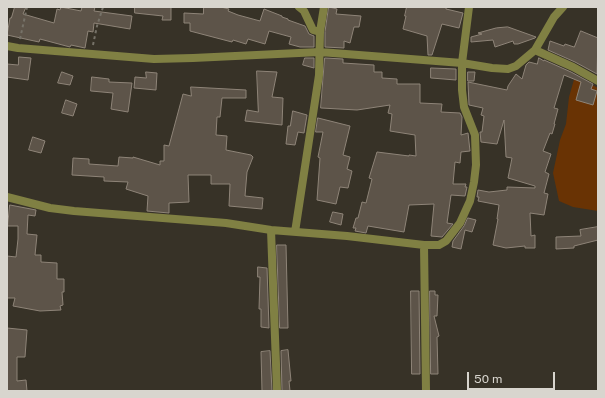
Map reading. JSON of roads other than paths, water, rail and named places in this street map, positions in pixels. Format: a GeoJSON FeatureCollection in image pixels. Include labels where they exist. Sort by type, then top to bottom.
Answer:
{"type":"FeatureCollection","features":[{"type":"Feature","properties":{"kind":"street"},"geometry":{"type":"LineString","coordinates":[[299,7],[304,11],[312,28],[320,32]]}},
{"type":"Feature","properties":{"kind":"street"},"geometry":{"type":"LineString","coordinates":[[296,232],[317,87],[320,32],[324,7]]}},
{"type":"Feature","properties":{"kind":"street"},"geometry":{"type":"LineString","coordinates":[[7,197],[50,208],[74,211],[231,223],[272,230],[347,236],[424,245],[439,245],[446,241],[460,223],[470,201],[475,170],[475,135],[464,107],[462,90],[462,63],[469,7]]}},
{"type":"Feature","properties":{"kind":"street"},"geometry":{"type":"LineString","coordinates":[[7,46],[154,59],[320,52],[462,63],[508,69],[516,66],[535,50],[554,17],[563,7]]}},
{"type":"Feature","properties":{"kind":"street"},"geometry":{"type":"LineString","coordinates":[[535,50],[573,67],[598,81]]}},
{"type":"Feature","properties":{"kind":"street"},"geometry":{"type":"LineString","coordinates":[[272,230],[277,391]]}},
{"type":"Feature","properties":{"kind":"street"},"geometry":{"type":"LineString","coordinates":[[424,245],[426,391]]}}]}
